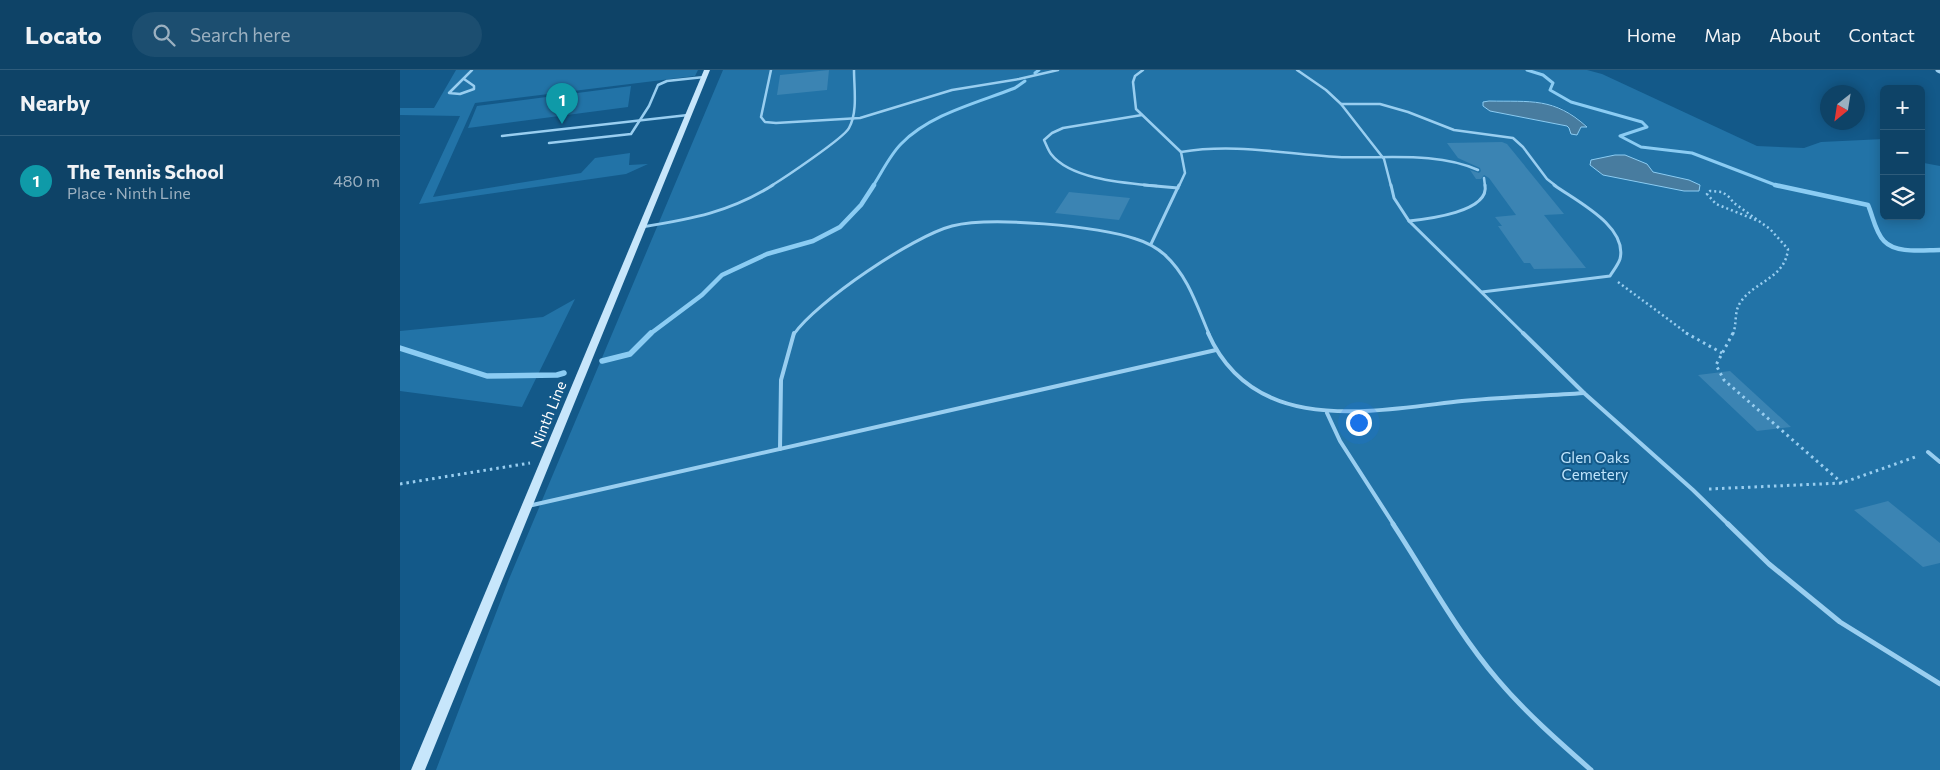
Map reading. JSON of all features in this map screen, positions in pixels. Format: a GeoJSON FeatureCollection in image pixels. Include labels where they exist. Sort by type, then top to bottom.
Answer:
{"type":"FeatureCollection","features":[{"type":"Feature","properties":{"kind":"main road","name":"Ninth Line"},"geometry":{"type":"LineString","coordinates":[[418,770],[705,74]]}},
{"type":"Feature","properties":{"kind":"lane"},"geometry":{"type":"LineString","coordinates":[[464,79],[474,86],[474,89],[460,94],[449,93],[450,89],[464,79],[472,70]]}},
{"type":"Feature","properties":{"kind":"lane"},"geometry":{"type":"LineString","coordinates":[[771,70],[761,117],[765,122],[776,123],[851,119],[871,115],[894,106],[951,91],[1058,70]]}},
{"type":"Feature","properties":{"kind":"lane"},"geometry":{"type":"LineString","coordinates":[[642,227],[701,217],[752,198],[792,173],[849,129],[854,111],[854,70]]}},
{"type":"Feature","properties":{"kind":"lane"},"geometry":{"type":"LineString","coordinates":[[1143,70],[1135,76],[1133,82],[1136,109],[1180,152],[1185,173],[1151,244]]}},
{"type":"Feature","properties":{"kind":"lane"},"geometry":{"type":"LineString","coordinates":[[1297,70],[1326,90],[1341,104],[1384,159],[1394,198],[1409,221],[1584,393],[1693,490],[1769,564],[1840,622],[1940,684]]}},
{"type":"Feature","properties":{"kind":"lane"},"geometry":{"type":"LineString","coordinates":[[549,143],[632,134],[658,85],[667,81],[705,74]]}},
{"type":"Feature","properties":{"kind":"lane"},"geometry":{"type":"LineString","coordinates":[[1341,104],[1380,104],[1394,107],[1454,130],[1513,138],[1521,143],[1546,178],[1594,211],[1619,240],[1621,256],[1618,267],[1610,276],[1482,292]]}},
{"type":"Feature","properties":{"kind":"lane"},"geometry":{"type":"LineString","coordinates":[[502,136],[688,115]]}},
{"type":"Feature","properties":{"kind":"lane"},"geometry":{"type":"LineString","coordinates":[[1142,115],[1063,128],[1052,133],[1044,140],[1046,149],[1063,165],[1078,172],[1110,179],[1178,188]]}},
{"type":"Feature","properties":{"kind":"lane"},"geometry":{"type":"LineString","coordinates":[[1180,152],[1216,147],[1339,157],[1456,162],[1478,170]]}},
{"type":"Feature","properties":{"kind":"lane"},"geometry":{"type":"LineString","coordinates":[[1409,221],[1437,218],[1471,206],[1482,197],[1486,188],[1484,178]]}},
{"type":"Feature","properties":{"kind":"lane"},"geometry":{"type":"LineString","coordinates":[[780,448],[782,373],[794,332],[830,298],[904,249],[933,233],[952,226],[978,223],[1080,228],[1124,235],[1151,244],[1171,260],[1186,277],[1216,350],[1233,372],[1258,391],[1290,405],[1327,413],[1358,413],[1467,401],[1584,393]]}},
{"type":"Feature","properties":{"kind":"lane"},"geometry":{"type":"LineString","coordinates":[[526,506],[1216,350]]}},
{"type":"Feature","properties":{"kind":"lane"},"geometry":{"type":"LineString","coordinates":[[1327,413],[1340,441],[1462,631],[1491,671],[1541,726],[1592,770]]}},
{"type":"Feature","properties":{"kind":"lane"},"geometry":{"type":"LineString","coordinates":[[1928,452],[1940,462]]}},
{"type":"Feature","properties":{"kind":"path"},"geometry":{"type":"LineString","coordinates":[[1756,220],[1716,204],[1707,194],[1710,191],[1722,192],[1770,229],[1788,248],[1789,258],[1784,266],[1745,297],[1738,305],[1735,316],[1735,329],[1716,365],[1724,380],[1842,483]]}},
{"type":"Feature","properties":{"kind":"path"},"geometry":{"type":"LineString","coordinates":[[1610,276],[1664,320],[1693,339],[1722,353]]}},
{"type":"Feature","properties":{"kind":"path"},"geometry":{"type":"LineString","coordinates":[[1693,490],[1842,483],[1928,452]]}},
{"type":"Feature","properties":{"kind":"path"},"geometry":{"type":"LineString","coordinates":[[400,484],[545,460]]}},
{"type":"Feature","properties":{"kind":"green space"},"geometry":{"type":"Polygon","coordinates":[[[456,70],[698,70],[695,76],[475,103],[433,197],[581,173],[595,158],[630,153],[629,165],[648,164],[626,174],[419,204],[460,116],[400,115],[400,108],[434,108],[456,70]]]}},
{"type":"Feature","properties":{"kind":"green space","name":"Glen Oaks Cemetery"},"geometry":{"type":"Polygon","coordinates":[[[723,70],[1587,70],[1602,74],[1757,146],[1804,148],[1821,142],[1880,139],[1880,220],[1925,220],[1925,163],[1940,166],[1940,770],[436,770],[509,579],[723,70]],[[1489,101],[1483,103],[1483,106],[1490,111],[1567,126],[1569,128],[1587,126],[1575,116],[1553,105],[1530,101],[1489,101]]]}},
{"type":"Feature","properties":{"kind":"green space"},"geometry":{"type":"Polygon","coordinates":[[[631,86],[628,107],[468,128],[477,106],[631,86]]]}},
{"type":"Feature","properties":{"kind":"green space"},"geometry":{"type":"Polygon","coordinates":[[[575,299],[522,407],[400,391],[400,331],[543,317],[575,299]]]}},
{"type":"Feature","properties":{"kind":"shaded area"},"geometry":{"type":"Polygon","coordinates":[[[1483,102],[1530,102],[1553,106],[1564,110],[1587,127],[1581,127],[1577,135],[1571,134],[1567,126],[1490,111],[1483,106],[1483,102]]]}},
{"type":"Feature","properties":{"kind":"shaded area"},"geometry":{"type":"Polygon","coordinates":[[[1625,155],[1647,164],[1653,172],[1689,180],[1700,185],[1699,191],[1684,191],[1603,175],[1590,165],[1591,160],[1625,155]]]}},
{"type":"Feature","properties":{"kind":"building"},"geometry":{"type":"Polygon","coordinates":[[[829,70],[827,90],[777,95],[780,75],[829,70]]]}},
{"type":"Feature","properties":{"kind":"building"},"geometry":{"type":"Polygon","coordinates":[[[1502,142],[1507,144],[1564,214],[1544,215],[1586,268],[1534,269],[1530,263],[1524,263],[1498,226],[1502,226],[1495,217],[1516,215],[1489,178],[1484,175],[1481,179],[1476,179],[1470,170],[1479,173],[1481,171],[1480,168],[1458,158],[1447,143],[1502,142]]]}},
{"type":"Feature","properties":{"kind":"building"},"geometry":{"type":"Polygon","coordinates":[[[1069,192],[1130,198],[1119,220],[1055,213],[1069,192]]]}},
{"type":"Feature","properties":{"kind":"building"},"geometry":{"type":"Polygon","coordinates":[[[1730,371],[1791,427],[1757,431],[1698,375],[1730,371]]]}},
{"type":"Feature","properties":{"kind":"building"},"geometry":{"type":"Polygon","coordinates":[[[1888,501],[1940,543],[1940,563],[1923,567],[1854,510],[1888,501]]]}},
{"type":"Feature","properties":{"kind":"waterway"},"geometry":{"type":"LineString","coordinates":[[1035,73],[1039,70]]}},
{"type":"Feature","properties":{"kind":"waterway"},"geometry":{"type":"LineString","coordinates":[[1527,70],[1543,75],[1553,83],[1550,90],[1571,102],[1642,122],[1647,127],[1620,136],[1641,147],[1692,153],[1776,185]]}},
{"type":"Feature","properties":{"kind":"waterway"},"geometry":{"type":"LineString","coordinates":[[873,186],[893,153],[901,144],[926,125],[955,110],[1015,88],[1025,81]]}},
{"type":"Feature","properties":{"kind":"waterway"},"geometry":{"type":"LineString","coordinates":[[650,334],[702,295],[722,275],[767,254],[813,241],[840,227],[861,205],[874,185]]}},
{"type":"Feature","properties":{"kind":"waterway"},"geometry":{"type":"LineString","coordinates":[[1776,185],[1868,205],[1878,233],[1889,245],[1903,250],[1940,250]]}},
{"type":"Feature","properties":{"kind":"waterway"},"geometry":{"type":"LineString","coordinates":[[602,361],[630,354],[650,334]]}},
{"type":"Feature","properties":{"kind":"waterway"},"geometry":{"type":"LineString","coordinates":[[400,348],[487,376],[557,375],[564,373]]}},
{"type":"Feature","properties":{"kind":"place","name":"The Tennis School"},"geometry":{"type":"Point","coordinates":[562,124]}}]}
